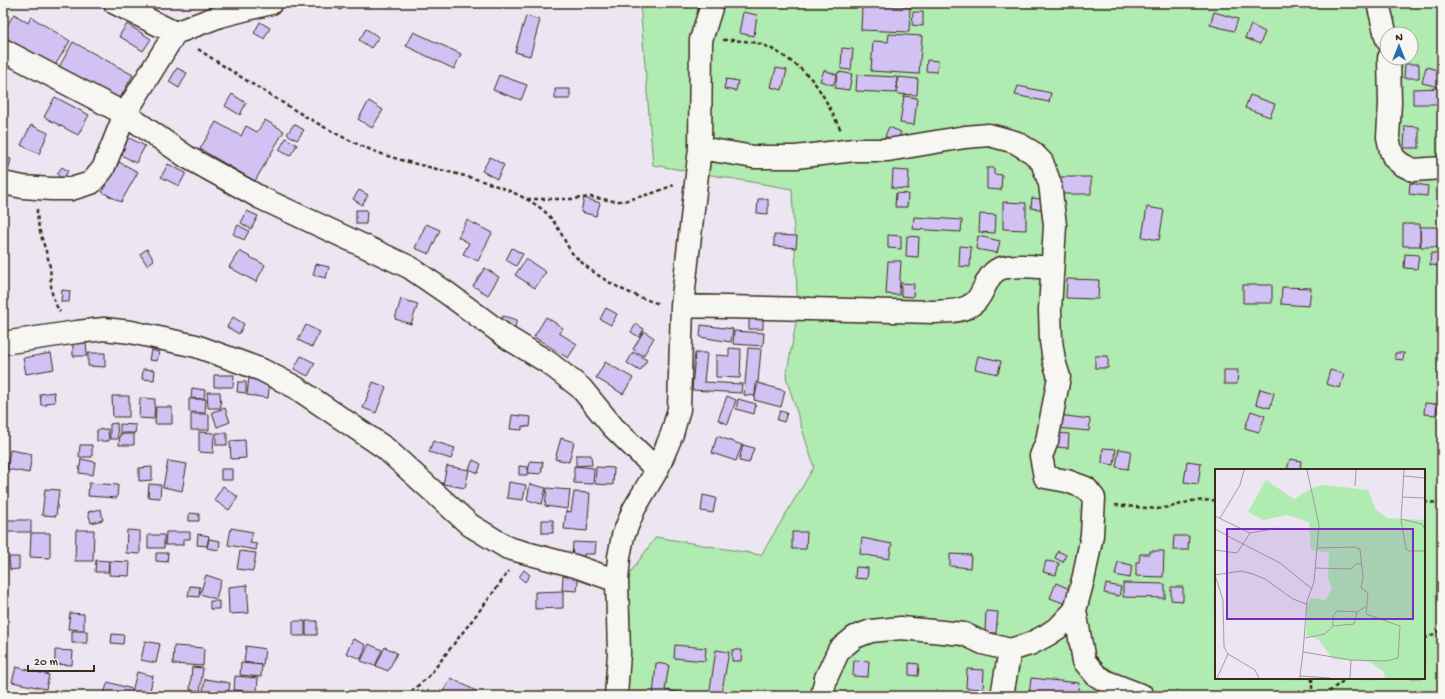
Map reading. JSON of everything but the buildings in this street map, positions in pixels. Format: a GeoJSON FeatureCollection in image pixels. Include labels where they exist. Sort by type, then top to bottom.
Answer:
{"type":"FeatureCollection","features":[{"type":"Feature","properties":{"kind":"street"},"geometry":{"type":"LineString","coordinates":[[116,3],[175,34]]}},
{"type":"Feature","properties":{"kind":"street"},"geometry":{"type":"LineString","coordinates":[[3,183],[37,188],[71,189],[91,183],[103,169],[125,114],[175,34],[220,16],[271,3]]}},
{"type":"Feature","properties":{"kind":"street"},"geometry":{"type":"LineString","coordinates":[[616,696],[619,653],[617,581],[623,536],[634,509],[657,470],[672,434],[679,410],[682,306],[700,148],[701,40],[711,3]]}},
{"type":"Feature","properties":{"kind":"street"},"geometry":{"type":"LineString","coordinates":[[1378,3],[1384,26]]}},
{"type":"Feature","properties":{"kind":"street"},"geometry":{"type":"LineString","coordinates":[[3,50],[125,114],[187,157],[261,198],[409,267],[508,338],[549,363],[581,388],[613,427],[657,470]]}},
{"type":"Feature","properties":{"kind":"street"},"geometry":{"type":"LineString","coordinates":[[1389,66],[1390,103],[1388,137],[1394,158],[1401,164],[1413,170],[1442,168]]}},
{"type":"Feature","properties":{"kind":"street"},"geometry":{"type":"LineString","coordinates":[[700,148],[754,157],[796,157],[854,150],[888,150],[965,137],[989,135],[1015,142],[1032,152],[1042,162],[1050,184],[1055,226],[1050,310],[1051,341],[1054,361],[1059,377],[1047,441],[1040,456],[1044,477],[1067,481],[1086,488],[1094,498],[1092,535],[1084,576],[1075,610],[1084,661],[1096,675],[1143,696]]}},
{"type":"Feature","properties":{"kind":"street"},"geometry":{"type":"LineString","coordinates":[[682,306],[935,312],[961,310],[974,303],[992,273],[1001,268],[1014,266],[1052,268]]}},
{"type":"Feature","properties":{"kind":"street"},"geometry":{"type":"LineString","coordinates":[[3,344],[104,329],[131,332],[196,346],[262,370],[295,387],[385,448],[470,525],[508,548],[575,566],[617,581]]}},
{"type":"Feature","properties":{"kind":"street"},"geometry":{"type":"LineString","coordinates":[[822,696],[826,678],[839,650],[855,637],[871,631],[901,628],[964,634],[983,643],[1010,650],[1030,644],[1047,635],[1059,627],[1075,610]]}},
{"type":"Feature","properties":{"kind":"street"},"geometry":{"type":"LineString","coordinates":[[1002,696],[1010,650]]}},
{"type":"Feature","properties":{"kind":"path"},"geometry":{"type":"LineString","coordinates":[[175,34],[239,77],[326,128],[378,153],[496,185],[525,199],[543,209],[554,221],[573,254],[596,274],[619,288],[649,301],[666,306],[682,306]]}},
{"type":"Feature","properties":{"kind":"path"},"geometry":{"type":"LineString","coordinates":[[701,40],[742,40],[762,45],[781,54],[813,80],[854,150]]}},
{"type":"Feature","properties":{"kind":"path"},"geometry":{"type":"LineString","coordinates":[[525,199],[572,199],[591,197],[613,201],[624,201],[654,193],[697,175]]}},
{"type":"Feature","properties":{"kind":"path"},"geometry":{"type":"LineString","coordinates":[[37,188],[37,219],[40,235],[51,268],[51,283],[54,301],[63,316],[77,332]]}},
{"type":"Feature","properties":{"kind":"path"},"geometry":{"type":"LineString","coordinates":[[1094,502],[1157,510],[1191,501],[1215,500]]}},
{"type":"Feature","properties":{"kind":"path"},"geometry":{"type":"LineString","coordinates":[[1425,502],[1442,503]]}},
{"type":"Feature","properties":{"kind":"path"},"geometry":{"type":"LineString","coordinates":[[406,696],[429,676],[490,597],[523,551]]}},
{"type":"Feature","properties":{"kind":"path"},"geometry":{"type":"LineString","coordinates":[[1425,638],[1442,629]]}},
{"type":"Feature","properties":{"kind":"path"},"geometry":{"type":"LineString","coordinates":[[1312,679],[1312,696]]}},
{"type":"Feature","properties":{"kind":"path"},"geometry":{"type":"LineString","coordinates":[[1323,696],[1346,679]]}},
{"type":"Feature","properties":{"kind":"green space"},"geometry":{"type":"Polygon","coordinates":[[[640,3],[1442,3],[1442,696],[616,696],[622,584],[656,537],[761,555],[814,467],[786,377],[798,312],[792,189],[653,165],[640,3]]]}}]}
